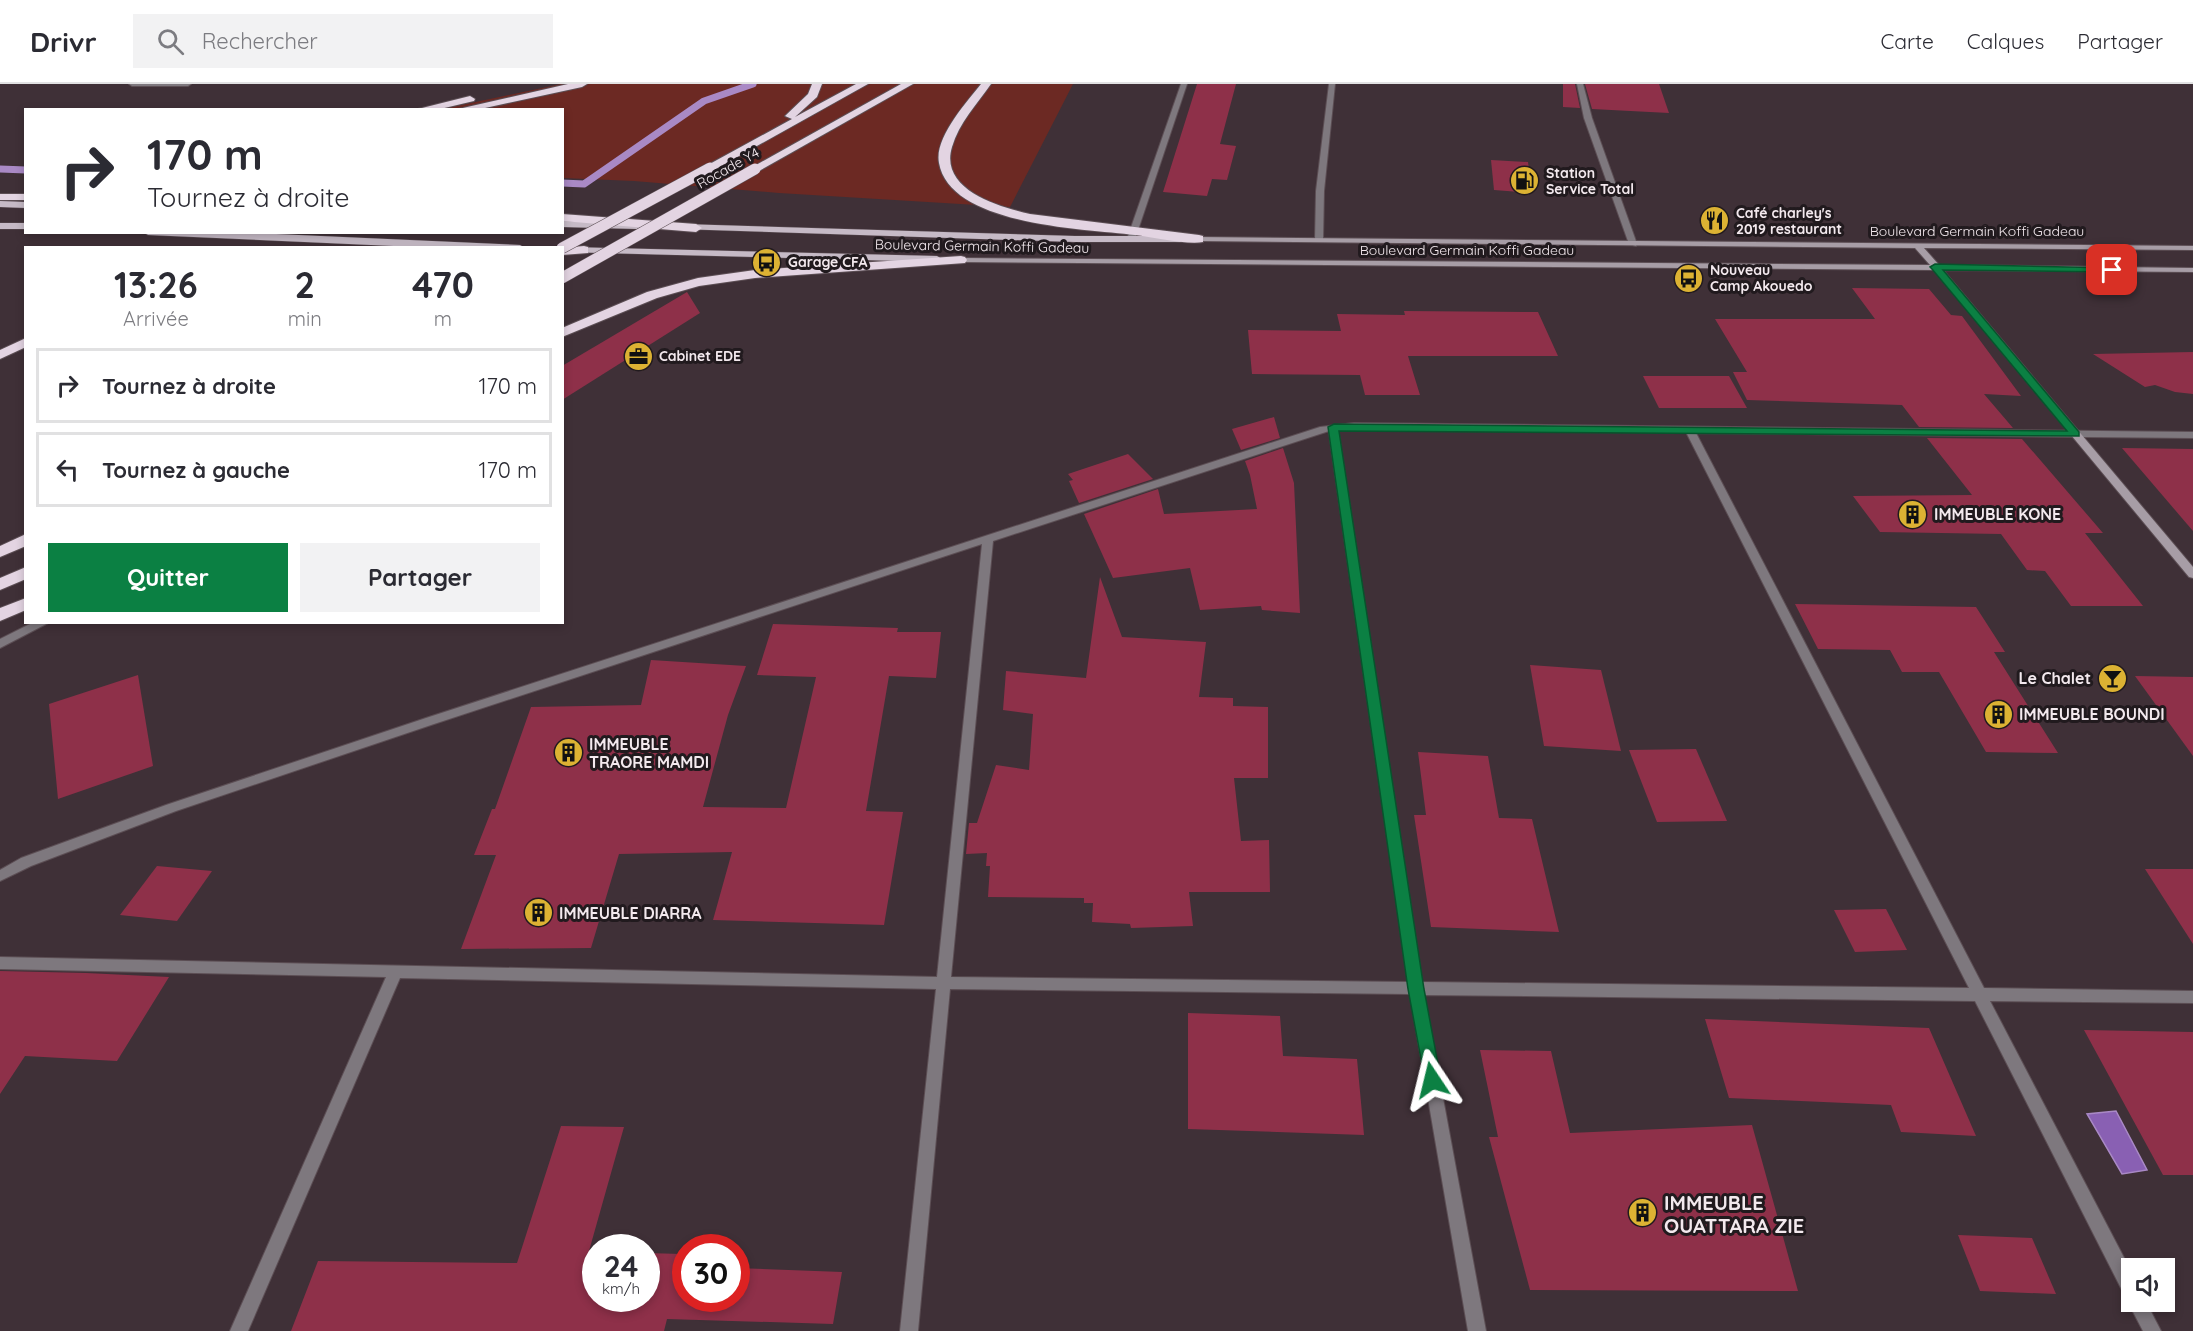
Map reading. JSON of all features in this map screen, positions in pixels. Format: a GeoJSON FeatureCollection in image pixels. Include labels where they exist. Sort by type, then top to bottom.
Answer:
{"type":"FeatureCollection","features":[{"type":"Feature","properties":{"kind":"highway"},"geometry":{"type":"LineString","coordinates":[[428,108],[542,84]]}},
{"type":"Feature","properties":{"kind":"highway"},"geometry":{"type":"LineString","coordinates":[[468,108],[582,84]]}},
{"type":"Feature","properties":{"kind":"highway"},"geometry":{"type":"LineString","coordinates":[[753,144],[789,117],[813,95],[817,84]]}},
{"type":"Feature","properties":{"kind":"highway","name":"Rocade Y4"},"geometry":{"type":"LineString","coordinates":[[564,248],[863,84]]}},
{"type":"Feature","properties":{"kind":"highway","name":"Rocade Y4"},"geometry":{"type":"LineString","coordinates":[[564,277],[908,84]]}},
{"type":"Feature","properties":{"kind":"highway"},"geometry":{"type":"LineString","coordinates":[[986,84],[969,107],[946,146],[944,160],[952,181],[972,198],[1040,220],[1132,235],[1199,239]]}},
{"type":"Feature","properties":{"kind":"highway"},"geometry":{"type":"LineString","coordinates":[[0,198],[24,197]]}},
{"type":"Feature","properties":{"kind":"highway"},"geometry":{"type":"LineString","coordinates":[[564,217],[696,228]]}},
{"type":"Feature","properties":{"kind":"highway"},"geometry":{"type":"LineString","coordinates":[[564,249],[584,250]]}},
{"type":"Feature","properties":{"kind":"highway"},"geometry":{"type":"LineString","coordinates":[[564,332],[652,295],[698,282],[755,274],[961,260]]}},
{"type":"Feature","properties":{"kind":"highway"},"geometry":{"type":"LineString","coordinates":[[0,356],[24,343]]}},
{"type":"Feature","properties":{"kind":"highway"},"geometry":{"type":"LineString","coordinates":[[0,547],[24,539]]}},
{"type":"Feature","properties":{"kind":"highway"},"geometry":{"type":"LineString","coordinates":[[0,552],[24,539]]}},
{"type":"Feature","properties":{"kind":"highway"},"geometry":{"type":"LineString","coordinates":[[0,585],[24,573]]}},
{"type":"Feature","properties":{"kind":"highway"},"geometry":{"type":"LineString","coordinates":[[0,615],[24,604]]}},
{"type":"Feature","properties":{"kind":"main road"},"geometry":{"type":"LineString","coordinates":[[0,204],[24,205]]}},
{"type":"Feature","properties":{"kind":"main road"},"geometry":{"type":"LineString","coordinates":[[564,224],[696,228]]}},
{"type":"Feature","properties":{"kind":"main road"},"geometry":{"type":"LineString","coordinates":[[0,226],[24,226]]}},
{"type":"Feature","properties":{"kind":"main road","name":"Boulevard Germain Koffi Gadeau"},"geometry":{"type":"LineString","coordinates":[[696,228],[1132,235]]}},
{"type":"Feature","properties":{"kind":"main road"},"geometry":{"type":"LineString","coordinates":[[194,234],[474,246]]}},
{"type":"Feature","properties":{"kind":"main road","name":"Boulevard Germain Koffi Gadeau"},"geometry":{"type":"LineString","coordinates":[[1199,239],[2193,248]]}},
{"type":"Feature","properties":{"kind":"main road"},"geometry":{"type":"LineString","coordinates":[[1917,245],[2193,574]]}},
{"type":"Feature","properties":{"kind":"main road","name":"Boulevard Germain Koffi Gadeau"},"geometry":{"type":"LineString","coordinates":[[584,250],[961,260],[2193,270]]}},
{"type":"Feature","properties":{"kind":"street"},"geometry":{"type":"LineString","coordinates":[[132,84],[188,84]]}},
{"type":"Feature","properties":{"kind":"street"},"geometry":{"type":"LineString","coordinates":[[1132,235],[1184,84]]}},
{"type":"Feature","properties":{"kind":"street"},"geometry":{"type":"LineString","coordinates":[[1319,240],[1320,191],[1332,84]]}},
{"type":"Feature","properties":{"kind":"street"},"geometry":{"type":"LineString","coordinates":[[1580,84],[1588,118],[1633,244]]}},
{"type":"Feature","properties":{"kind":"street"},"geometry":{"type":"LineString","coordinates":[[0,876],[26,862],[171,808],[988,538],[1334,427],[2193,435]]}},
{"type":"Feature","properties":{"kind":"street"},"geometry":{"type":"LineString","coordinates":[[1334,427],[1416,989],[1477,1331]]}},
{"type":"Feature","properties":{"kind":"street"},"geometry":{"type":"LineString","coordinates":[[1690,431],[2121,1270]]}},
{"type":"Feature","properties":{"kind":"street"},"geometry":{"type":"LineString","coordinates":[[909,1331],[988,538]]}},
{"type":"Feature","properties":{"kind":"street"},"geometry":{"type":"LineString","coordinates":[[0,644],[41,624]]}},
{"type":"Feature","properties":{"kind":"street"},"geometry":{"type":"LineString","coordinates":[[0,963],[944,983],[2193,997]]}},
{"type":"Feature","properties":{"kind":"street"},"geometry":{"type":"LineString","coordinates":[[239,1331],[395,972]]}},
{"type":"Feature","properties":{"kind":"street"},"geometry":{"type":"LineString","coordinates":[[2142,1312],[2152,1331]]}},
{"type":"Feature","properties":{"kind":"shaded area"},"geometry":{"type":"Polygon","coordinates":[[[561,84],[1073,84],[1010,207],[564,178],[564,108],[447,108],[561,84]]]}},
{"type":"Feature","properties":{"kind":"shaded area"},"geometry":{"type":"Polygon","coordinates":[[[2116,1111],[2147,1170],[2122,1174],[2087,1114],[2116,1111]]]}},
{"type":"Feature","properties":{"kind":"building"},"geometry":{"type":"Polygon","coordinates":[[[1197,84],[1236,84],[1220,144],[1236,146],[1227,180],[1212,179],[1207,196],[1163,192],[1197,84]]]}},
{"type":"Feature","properties":{"kind":"building"},"geometry":{"type":"Polygon","coordinates":[[[1563,84],[1575,84],[1580,108],[1563,107],[1563,84]]]}},
{"type":"Feature","properties":{"kind":"building"},"geometry":{"type":"Polygon","coordinates":[[[1585,84],[1659,84],[1669,113],[1592,109],[1585,84]]]}},
{"type":"Feature","properties":{"kind":"building"},"geometry":{"type":"Polygon","coordinates":[[[1491,160],[1528,162],[1532,193],[1494,190],[1491,160]]]}},
{"type":"Feature","properties":{"kind":"building"},"geometry":{"type":"Polygon","coordinates":[[[1852,288],[1929,289],[1951,315],[1962,316],[2021,396],[1984,394],[2013,428],[1919,427],[1902,405],[1747,400],[1733,372],[1747,372],[1715,319],[1875,319],[1852,288]]]}},
{"type":"Feature","properties":{"kind":"building"},"geometry":{"type":"Polygon","coordinates":[[[687,292],[700,313],[564,399],[564,365],[687,292]]]}},
{"type":"Feature","properties":{"kind":"building"},"geometry":{"type":"Polygon","coordinates":[[[1404,311],[1538,312],[1558,356],[1408,356],[1420,395],[1365,395],[1360,375],[1252,374],[1248,330],[1341,331],[1337,314],[1405,315],[1404,311]]]}},
{"type":"Feature","properties":{"kind":"building"},"geometry":{"type":"Polygon","coordinates":[[[2193,352],[2193,394],[2175,392],[2155,385],[2145,387],[2093,354],[2193,352]]]}},
{"type":"Feature","properties":{"kind":"building"},"geometry":{"type":"Polygon","coordinates":[[[1643,376],[1729,376],[1747,408],[1659,408],[1643,376]]]}},
{"type":"Feature","properties":{"kind":"building"},"geometry":{"type":"Polygon","coordinates":[[[1274,417],[1280,438],[1241,450],[1232,429],[1274,417]]]}},
{"type":"Feature","properties":{"kind":"building"},"geometry":{"type":"Polygon","coordinates":[[[1927,438],[2022,439],[2103,533],[2085,533],[2143,606],[2071,606],[2045,571],[2027,570],[2001,534],[1880,532],[1853,496],[1972,495],[1927,438]]]}},
{"type":"Feature","properties":{"kind":"building"},"geometry":{"type":"Polygon","coordinates":[[[1283,448],[1294,483],[1300,613],[1262,610],[1261,606],[1200,610],[1190,568],[1113,578],[1084,514],[1158,489],[1164,514],[1257,509],[1245,461],[1283,448]]]}},
{"type":"Feature","properties":{"kind":"building"},"geometry":{"type":"Polygon","coordinates":[[[2122,448],[2193,449],[2193,531],[2122,448]]]}},
{"type":"Feature","properties":{"kind":"building"},"geometry":{"type":"Polygon","coordinates":[[[1128,454],[1153,479],[1079,503],[1069,481],[1073,480],[1068,474],[1128,454]]]}},
{"type":"Feature","properties":{"kind":"building"},"geometry":{"type":"Polygon","coordinates":[[[1100,577],[1122,637],[1206,642],[1199,697],[1233,698],[1233,706],[1268,707],[1268,778],[1234,778],[1241,841],[1269,840],[1270,892],[1189,892],[1193,926],[1131,928],[1130,924],[1092,922],[1093,903],[1084,903],[1084,898],[988,897],[990,866],[986,866],[987,853],[966,854],[969,823],[977,823],[996,765],[1029,770],[1033,714],[1003,710],[1006,671],[1086,678],[1100,577]]]}},
{"type":"Feature","properties":{"kind":"building"},"geometry":{"type":"Polygon","coordinates":[[[1795,604],[1976,607],[2005,652],[1994,652],[2058,753],[1986,752],[1939,672],[1902,672],[1890,650],[1818,649],[1795,604]]]}},
{"type":"Feature","properties":{"kind":"building"},"geometry":{"type":"Polygon","coordinates":[[[773,624],[898,628],[897,632],[941,632],[936,678],[889,676],[866,811],[903,812],[884,925],[713,920],[732,852],[619,854],[591,948],[461,949],[496,855],[474,855],[492,809],[495,809],[531,707],[641,705],[651,660],[746,666],[728,715],[703,807],[786,808],[816,677],[757,675],[773,624]]]}},
{"type":"Feature","properties":{"kind":"building"},"geometry":{"type":"Polygon","coordinates":[[[1530,665],[1601,670],[1621,751],[1544,746],[1530,665]]]}},
{"type":"Feature","properties":{"kind":"building"},"geometry":{"type":"Polygon","coordinates":[[[138,675],[153,766],[58,799],[49,704],[138,675]]]}},
{"type":"Feature","properties":{"kind":"building"},"geometry":{"type":"Polygon","coordinates":[[[2135,676],[2193,677],[2193,756],[2135,676]]]}},
{"type":"Feature","properties":{"kind":"building"},"geometry":{"type":"Polygon","coordinates":[[[1696,749],[1727,821],[1657,822],[1629,750],[1696,749]]]}},
{"type":"Feature","properties":{"kind":"building"},"geometry":{"type":"Polygon","coordinates":[[[1418,752],[1488,756],[1499,818],[1532,819],[1559,932],[1431,927],[1414,815],[1426,815],[1418,752]]]}},
{"type":"Feature","properties":{"kind":"building"},"geometry":{"type":"Polygon","coordinates":[[[157,866],[212,871],[177,921],[120,915],[157,866]]]}},
{"type":"Feature","properties":{"kind":"building"},"geometry":{"type":"Polygon","coordinates":[[[2145,869],[2193,869],[2193,944],[2145,869]]]}},
{"type":"Feature","properties":{"kind":"building"},"geometry":{"type":"Polygon","coordinates":[[[1886,909],[1907,950],[1855,952],[1834,910],[1886,909]]]}},
{"type":"Feature","properties":{"kind":"building"},"geometry":{"type":"Polygon","coordinates":[[[0,971],[169,977],[117,1061],[25,1056],[0,1094],[0,971]]]}},
{"type":"Feature","properties":{"kind":"building"},"geometry":{"type":"Polygon","coordinates":[[[1188,1013],[1280,1016],[1283,1056],[1357,1059],[1364,1135],[1188,1129],[1188,1013]]]}},
{"type":"Feature","properties":{"kind":"building"},"geometry":{"type":"Polygon","coordinates":[[[1705,1019],[1929,1028],[1976,1136],[1901,1132],[1891,1105],[1729,1098],[1705,1019]]]}},
{"type":"Feature","properties":{"kind":"building"},"geometry":{"type":"Polygon","coordinates":[[[2084,1030],[2193,1032],[2193,1175],[2163,1175],[2084,1030]]]}},
{"type":"Feature","properties":{"kind":"building","name":"IMMEUBLE OUATTARA ZIE"},"geometry":{"type":"Polygon","coordinates":[[[1480,1050],[1551,1051],[1570,1133],[1752,1125],[1798,1291],[1530,1290],[1489,1137],[1498,1137],[1480,1050]]]}},
{"type":"Feature","properties":{"kind":"building"},"geometry":{"type":"Polygon","coordinates":[[[561,1126],[624,1127],[594,1234],[582,1234],[582,1312],[660,1312],[660,1253],[672,1254],[672,1312],[750,1312],[750,1269],[842,1272],[833,1324],[667,1319],[664,1331],[291,1331],[318,1261],[517,1263],[561,1126]]]}},
{"type":"Feature","properties":{"kind":"building"},"geometry":{"type":"Polygon","coordinates":[[[1958,1235],[2032,1238],[2056,1294],[1980,1291],[1958,1235]]]}},
{"type":"Feature","properties":{"kind":"waterway"},"geometry":{"type":"LineString","coordinates":[[564,183],[584,184],[704,101],[753,84]]}},
{"type":"Feature","properties":{"kind":"waterway"},"geometry":{"type":"LineString","coordinates":[[0,169],[24,170]]}},
{"type":"Feature","properties":{"kind":"place","name":"Station Service Total"},"geometry":{"type":"Point","coordinates":[1525,181]}},
{"type":"Feature","properties":{"kind":"place","name":"Café charley's 2019 restaurant"},"geometry":{"type":"Point","coordinates":[1715,221]}},
{"type":"Feature","properties":{"kind":"place","name":"Garage CFA"},"geometry":{"type":"Point","coordinates":[767,262]}},
{"type":"Feature","properties":{"kind":"place","name":"Nouveau Camp Akouedo"},"geometry":{"type":"Point","coordinates":[1689,278]}},
{"type":"Feature","properties":{"kind":"place","name":"Cabinet EDE"},"geometry":{"type":"Point","coordinates":[638,356]}},
{"type":"Feature","properties":{"kind":"place","name":"IMMEUBLE KONE"},"geometry":{"type":"Point","coordinates":[1913,514]}},
{"type":"Feature","properties":{"kind":"place","name":"Le Chalet"},"geometry":{"type":"Point","coordinates":[2112,678]}},
{"type":"Feature","properties":{"kind":"place","name":"IMMEUBLE BOUNDI"},"geometry":{"type":"Point","coordinates":[1998,714]}},
{"type":"Feature","properties":{"kind":"place","name":"IMMEUBLE TRAORE MAMDI"},"geometry":{"type":"Point","coordinates":[568,753]}},
{"type":"Feature","properties":{"kind":"place","name":"IMMEUBLE DIARRA"},"geometry":{"type":"Point","coordinates":[538,913]}},
{"type":"Feature","properties":{"kind":"place","name":"IMMEUBLE OUATTARA ZIE"},"geometry":{"type":"Point","coordinates":[1643,1213]}},
{"type":"Feature","properties":{"kind":"route"},"geometry":{"type":"LineString","coordinates":[[1432,1080],[1416,989],[1334,427],[2075,434],[1935,267],[2112,270]]}}]}
